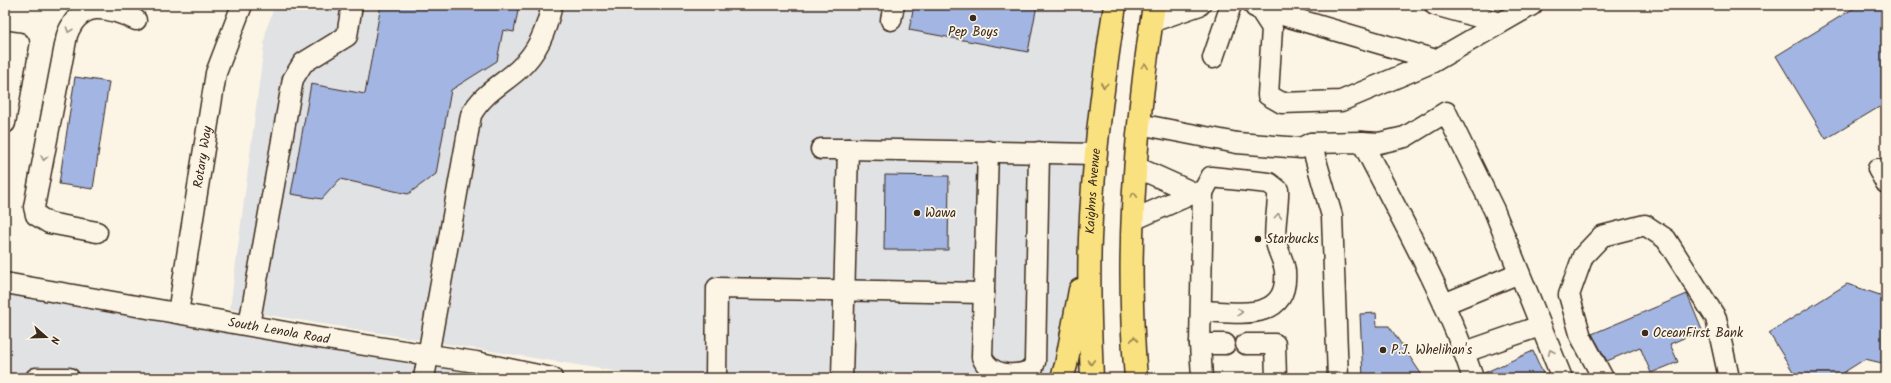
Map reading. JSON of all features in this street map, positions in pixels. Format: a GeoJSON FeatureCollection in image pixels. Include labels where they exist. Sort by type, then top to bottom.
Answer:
{"type":"FeatureCollection","features":[{"type":"Feature","properties":{"kind":"highway","name":"Kaighns Avenue"},"geometry":{"type":"LineString","coordinates":[[1092,378],[1090,240],[1095,154],[1115,5]]}},
{"type":"Feature","properties":{"kind":"highway"},"geometry":{"type":"LineString","coordinates":[[1136,378],[1132,272],[1133,220],[1143,76],[1152,13]]}},
{"type":"Feature","properties":{"kind":"highway"},"geometry":{"type":"LineString","coordinates":[[1062,378],[1066,365],[1090,240]]}},
{"type":"Feature","properties":{"kind":"street","name":"Rotary Way"},"geometry":{"type":"LineString","coordinates":[[178,313],[216,73],[242,5]]}},
{"type":"Feature","properties":{"kind":"street"},"geometry":{"type":"LineString","coordinates":[[249,325],[293,79],[303,62],[347,36],[352,5]]}},
{"type":"Feature","properties":{"kind":"street"},"geometry":{"type":"LineString","coordinates":[[424,378],[470,115],[480,100],[518,70],[535,52],[543,38],[552,5]]}},
{"type":"Feature","properties":{"kind":"street"},"geometry":{"type":"LineString","coordinates":[[1152,13],[1200,5]]}},
{"type":"Feature","properties":{"kind":"street"},"geometry":{"type":"LineString","coordinates":[[1213,58],[1231,5]]}},
{"type":"Feature","properties":{"kind":"street"},"geometry":{"type":"LineString","coordinates":[[1435,5],[1500,23]]}},
{"type":"Feature","properties":{"kind":"street"},"geometry":{"type":"LineString","coordinates":[[1256,6],[1272,28],[1268,95],[1282,103],[1341,101],[1436,60],[1532,5]]}},
{"type":"Feature","properties":{"kind":"street"},"geometry":{"type":"LineString","coordinates":[[1256,6],[1436,60]]}},
{"type":"Feature","properties":{"kind":"street"},"geometry":{"type":"LineString","coordinates":[[97,232],[48,223],[36,215],[34,207],[67,35],[72,21],[80,12],[92,8],[116,12],[136,20]]}},
{"type":"Feature","properties":{"kind":"street"},"geometry":{"type":"LineString","coordinates":[[5,41],[19,43],[5,123]]}},
{"type":"Feature","properties":{"kind":"street"},"geometry":{"type":"LineString","coordinates":[[1139,124],[1237,143],[1301,148],[1311,143],[1362,142],[1379,144],[1405,137],[1446,112],[1494,210],[1562,378]]}},
{"type":"Feature","properties":{"kind":"street"},"geometry":{"type":"LineString","coordinates":[[1362,142],[1444,304],[1473,378]]}},
{"type":"Feature","properties":{"kind":"street"},"geometry":{"type":"LineString","coordinates":[[1311,143],[1332,216],[1338,378]]}},
{"type":"Feature","properties":{"kind":"street"},"geometry":{"type":"LineString","coordinates":[[821,149],[1095,154]]}},
{"type":"Feature","properties":{"kind":"street"},"geometry":{"type":"LineString","coordinates":[[842,378],[848,149]]}},
{"type":"Feature","properties":{"kind":"street"},"geometry":{"type":"LineString","coordinates":[[988,151],[982,357],[985,364],[996,373],[1003,374],[1022,374],[1032,370],[1035,362],[1039,152]]}},
{"type":"Feature","properties":{"kind":"street"},"geometry":{"type":"LineString","coordinates":[[1136,167],[1199,192]]}},
{"type":"Feature","properties":{"kind":"street"},"geometry":{"type":"LineString","coordinates":[[1133,220],[1199,192],[1211,177],[1269,183],[1278,190],[1279,202],[1275,241],[1285,270],[1285,284],[1280,298],[1272,307],[1256,313],[1201,311]]}},
{"type":"Feature","properties":{"kind":"street"},"geometry":{"type":"LineString","coordinates":[[1199,192],[1201,311],[1200,344],[1202,378]]}},
{"type":"Feature","properties":{"kind":"street"},"geometry":{"type":"LineString","coordinates":[[1603,377],[1581,337],[1569,295],[1583,256],[1602,236],[1645,225],[1666,239],[1716,318],[1729,378]]}},
{"type":"Feature","properties":{"kind":"street"},"geometry":{"type":"LineString","coordinates":[[1444,304],[1519,272]]}},
{"type":"Feature","properties":{"kind":"street","name":"South Lenola Road"},"geometry":{"type":"LineString","coordinates":[[5,283],[429,354],[552,378]]}},
{"type":"Feature","properties":{"kind":"street"},"geometry":{"type":"LineString","coordinates":[[716,378],[717,288],[984,293]]}},
{"type":"Feature","properties":{"kind":"street"},"geometry":{"type":"LineString","coordinates":[[1464,352],[1540,326]]}},
{"type":"Feature","properties":{"kind":"street"},"geometry":{"type":"LineString","coordinates":[[1200,344],[1225,344]]}},
{"type":"Feature","properties":{"kind":"street"},"geometry":{"type":"LineString","coordinates":[[1246,344],[1275,344],[1276,378]]}},
{"type":"Feature","properties":{"kind":"street"},"geometry":{"type":"LineString","coordinates":[[36,378],[69,378]]}},
{"type":"Feature","properties":{"kind":"shaded area"},"geometry":{"type":"Polygon","coordinates":[[[275,5],[1106,5],[1088,378],[658,378],[230,309],[266,30],[275,5]]]}},
{"type":"Feature","properties":{"kind":"shaded area"},"geometry":{"type":"Polygon","coordinates":[[[5,283],[429,354],[563,378],[5,378],[5,283]]]}},
{"type":"Feature","properties":{"kind":"building"},"geometry":{"type":"Polygon","coordinates":[[[381,5],[519,5],[514,32],[503,30],[497,61],[451,90],[436,174],[408,194],[340,179],[322,199],[291,194],[311,84],[365,94],[381,5]]]}},
{"type":"Feature","properties":{"kind":"building","name":"Pep Boys"},"geometry":{"type":"Polygon","coordinates":[[[914,5],[1037,5],[1028,52],[909,30],[914,5]]]}},
{"type":"Feature","properties":{"kind":"building"},"geometry":{"type":"Polygon","coordinates":[[[1859,5],[1886,5],[1886,103],[1826,139],[1776,56],[1859,5]]]}},
{"type":"Feature","properties":{"kind":"building"},"geometry":{"type":"Polygon","coordinates":[[[75,77],[109,82],[93,189],[59,184],[75,77]]]}},
{"type":"Feature","properties":{"kind":"building","name":"Wawa"},"geometry":{"type":"Polygon","coordinates":[[[885,175],[949,176],[948,250],[884,250],[885,175]]]}},
{"type":"Feature","properties":{"kind":"building"},"geometry":{"type":"Polygon","coordinates":[[[1847,284],[1886,297],[1886,364],[1865,359],[1835,378],[1797,378],[1769,333],[1847,284]]]}},
{"type":"Feature","properties":{"kind":"building","name":"OceanFirst Bank"},"geometry":{"type":"Polygon","coordinates":[[[1687,294],[1702,330],[1670,344],[1678,362],[1651,373],[1640,347],[1607,361],[1592,334],[1687,294]]]}},
{"type":"Feature","properties":{"kind":"building","name":"P.J. Whelihan's"},"geometry":{"type":"Polygon","coordinates":[[[1376,313],[1377,326],[1389,326],[1424,378],[1363,378],[1360,314],[1376,313]]]}},
{"type":"Feature","properties":{"kind":"building"},"geometry":{"type":"Polygon","coordinates":[[[1533,351],[1545,378],[1484,378],[1484,373],[1533,351]]]}},
{"type":"Feature","properties":{"kind":"place","name":"Pep Boys"},"geometry":{"type":"Point","coordinates":[973,18]}},
{"type":"Feature","properties":{"kind":"place","name":"Wawa"},"geometry":{"type":"Point","coordinates":[917,213]}},
{"type":"Feature","properties":{"kind":"place","name":"Starbucks"},"geometry":{"type":"Point","coordinates":[1258,239]}},
{"type":"Feature","properties":{"kind":"place","name":"OceanFirst Bank"},"geometry":{"type":"Point","coordinates":[1645,333]}},
{"type":"Feature","properties":{"kind":"place","name":"P.J. Whelihan's"},"geometry":{"type":"Point","coordinates":[1383,350]}}]}
